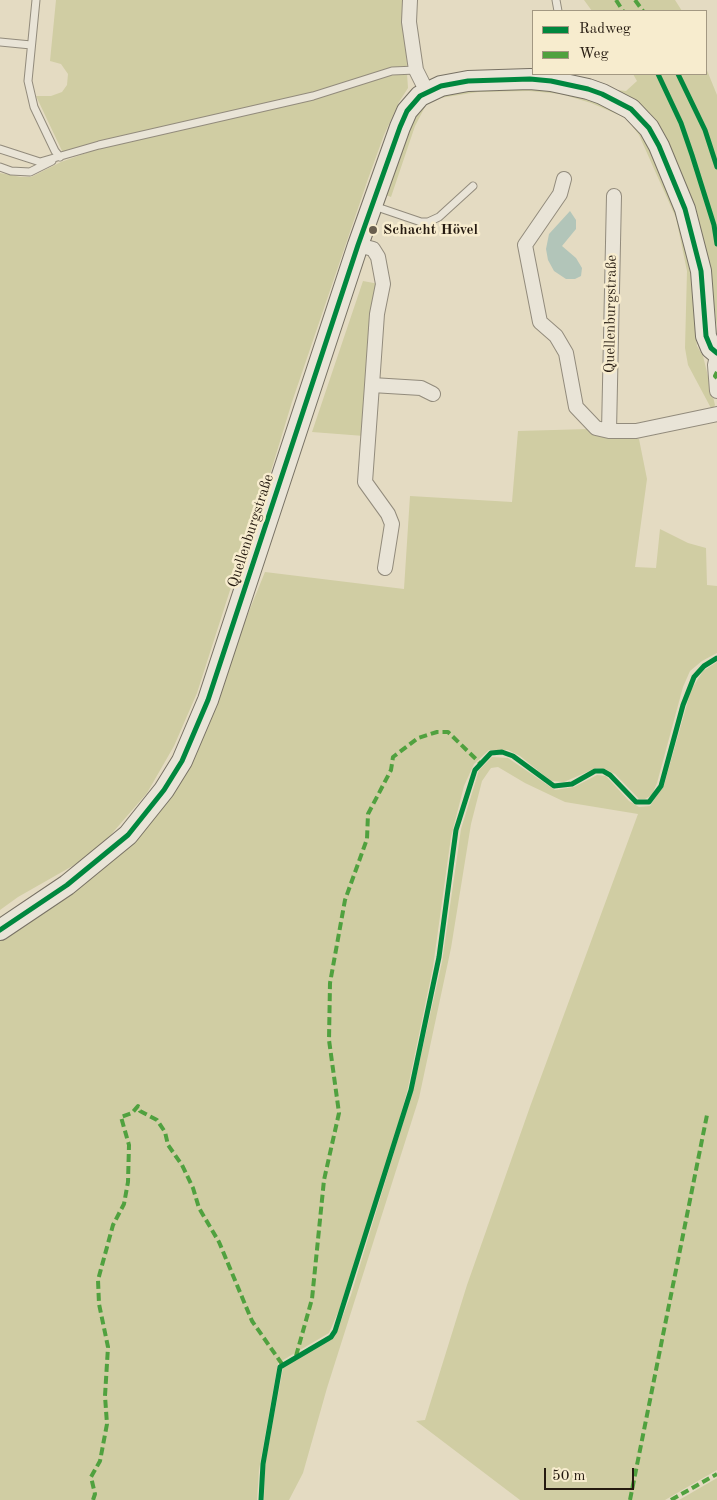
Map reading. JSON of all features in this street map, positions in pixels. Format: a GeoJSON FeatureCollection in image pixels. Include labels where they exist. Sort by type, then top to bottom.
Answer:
{"type":"FeatureCollection","features":[{"type":"Feature","properties":{"kind":"street"},"geometry":{"type":"LineString","coordinates":[[410,0],[410,22],[418,78],[434,89],[468,81],[495,79],[551,81],[602,94],[631,109],[649,128],[666,159],[691,228],[701,271],[706,336],[711,348],[717,354],[715,365],[717,391]]}},
{"type":"Feature","properties":{"kind":"street","name":"Quellenburgstraße"},"geometry":{"type":"LineString","coordinates":[[0,930],[67,885],[128,835],[164,790],[182,761],[208,700],[358,245],[407,111],[415,100],[434,89]]}},
{"type":"Feature","properties":{"kind":"street"},"geometry":{"type":"LineString","coordinates":[[564,179],[560,194],[525,245],[540,322],[556,336],[566,353],[576,407],[596,428],[609,431],[636,431],[717,414]]}},
{"type":"Feature","properties":{"kind":"street","name":"Quellenburgstraße"},"geometry":{"type":"LineString","coordinates":[[609,431],[614,196]]}},
{"type":"Feature","properties":{"kind":"street"},"geometry":{"type":"LineString","coordinates":[[358,245],[373,249],[378,257],[383,284],[377,314],[364,482],[388,514],[392,524],[385,568]]}},
{"type":"Feature","properties":{"kind":"street"},"geometry":{"type":"LineString","coordinates":[[372,384],[421,388],[433,394]]}},
{"type":"Feature","properties":{"kind":"lane"},"geometry":{"type":"LineString","coordinates":[[36,0],[28,81],[34,107],[57,158]]}},
{"type":"Feature","properties":{"kind":"lane"},"geometry":{"type":"LineString","coordinates":[[0,42],[32,45]]}},
{"type":"Feature","properties":{"kind":"lane"},"geometry":{"type":"LineString","coordinates":[[0,149],[40,162],[108,143],[313,96],[392,71],[416,70]]}},
{"type":"Feature","properties":{"kind":"lane"},"geometry":{"type":"LineString","coordinates":[[0,167],[11,171],[30,172],[46,166],[57,158]]}},
{"type":"Feature","properties":{"kind":"lane"},"geometry":{"type":"LineString","coordinates":[[372,206],[421,222],[428,222],[445,213],[473,186]]}},
{"type":"Feature","properties":{"kind":"shaded area"},"geometry":{"type":"Polygon","coordinates":[[[56,0],[404,0],[407,66],[390,68],[313,93],[98,141],[63,153],[36,96],[51,96],[62,92],[67,85],[68,74],[61,64],[50,61],[56,0]]]}},
{"type":"Feature","properties":{"kind":"shaded area"},"geometry":{"type":"Polygon","coordinates":[[[584,0],[675,0],[681,10],[591,10],[584,0]]]}},
{"type":"Feature","properties":{"kind":"shaded area"},"geometry":{"type":"Polygon","coordinates":[[[707,70],[717,95],[717,326],[711,282],[678,168],[608,89],[626,91],[637,81],[634,75],[707,75],[707,70]]]}},
{"type":"Feature","properties":{"kind":"shaded area"},"geometry":{"type":"Polygon","coordinates":[[[407,74],[408,88],[399,102],[384,135],[368,179],[292,402],[250,540],[241,556],[197,693],[174,746],[147,793],[108,838],[83,860],[18,897],[0,910],[0,173],[31,177],[61,162],[100,148],[387,76],[407,74]]]}},
{"type":"Feature","properties":{"kind":"shaded area"},"geometry":{"type":"Polygon","coordinates":[[[510,85],[592,97],[635,121],[667,178],[697,290],[697,346],[703,356],[715,405],[712,410],[688,365],[685,348],[687,271],[676,218],[639,135],[626,118],[591,103],[561,94],[529,91],[478,92],[440,98],[426,105],[415,126],[391,197],[383,194],[407,127],[421,104],[448,91],[510,85]]]}},
{"type":"Feature","properties":{"kind":"shaded area"},"geometry":{"type":"Polygon","coordinates":[[[570,211],[576,220],[576,229],[562,246],[576,258],[582,268],[581,276],[575,279],[566,279],[554,271],[548,260],[546,249],[549,234],[570,211]]]}},
{"type":"Feature","properties":{"kind":"shaded area"},"geometry":{"type":"Polygon","coordinates":[[[363,281],[379,284],[364,436],[312,432],[363,281]]]}},
{"type":"Feature","properties":{"kind":"shaded area"},"geometry":{"type":"Polygon","coordinates":[[[589,429],[605,435],[639,439],[647,479],[635,567],[656,568],[660,529],[688,543],[706,548],[707,585],[717,586],[717,653],[702,661],[690,671],[683,687],[652,795],[645,799],[639,799],[615,774],[605,769],[596,768],[564,782],[551,781],[520,756],[508,750],[489,750],[474,764],[464,786],[451,837],[433,967],[407,1092],[386,1167],[339,1310],[329,1333],[278,1363],[259,1470],[257,1500],[0,1500],[0,936],[130,844],[223,675],[265,572],[404,589],[410,496],[512,502],[518,431],[589,429]]]}},
{"type":"Feature","properties":{"kind":"shaded area"},"geometry":{"type":"Polygon","coordinates":[[[717,662],[717,1470],[665,1500],[520,1500],[416,1421],[425,1420],[467,1285],[531,1104],[638,814],[565,802],[525,783],[498,767],[491,768],[482,781],[471,824],[451,948],[419,1098],[327,1388],[303,1473],[289,1500],[264,1500],[265,1465],[283,1368],[335,1336],[351,1295],[414,1086],[442,962],[461,829],[479,770],[492,757],[508,758],[555,790],[574,787],[597,775],[606,776],[629,801],[639,807],[650,806],[664,785],[691,690],[703,671],[717,662]]]}},
{"type":"Feature","properties":{"kind":"shaded area"},"geometry":{"type":"Polygon","coordinates":[[[717,1478],[717,1500],[679,1500],[717,1478]]]}},
{"type":"Feature","properties":{"kind":"marked path"},"geometry":{"type":"LineString","coordinates":[[616,0],[622,10]]}},
{"type":"Feature","properties":{"kind":"marked path"},"geometry":{"type":"LineString","coordinates":[[635,0],[642,10]]}},
{"type":"Feature","properties":{"kind":"marked path"},"geometry":{"type":"LineString","coordinates":[[717,372],[715,376],[717,378]]}},
{"type":"Feature","properties":{"kind":"marked path"},"geometry":{"type":"LineString","coordinates":[[296,1356],[312,1299],[324,1180],[339,1113],[329,1040],[330,983],[345,900],[367,839],[368,814],[391,770],[393,757],[418,738],[437,732],[448,732],[480,763]]}},
{"type":"Feature","properties":{"kind":"marked path"},"geometry":{"type":"LineString","coordinates":[[93,1500],[95,1494],[91,1477],[100,1461],[107,1424],[105,1396],[108,1347],[99,1304],[98,1280],[113,1225],[124,1204],[128,1182],[129,1145],[121,1117],[132,1113],[138,1106],[140,1111],[157,1120],[165,1132],[168,1145],[182,1165],[193,1188],[199,1208],[219,1242],[252,1321],[282,1364]]}},
{"type":"Feature","properties":{"kind":"marked path"},"geometry":{"type":"LineString","coordinates":[[630,1500],[707,1115]]}},
{"type":"Feature","properties":{"kind":"marked path"},"geometry":{"type":"LineString","coordinates":[[671,1500],[717,1474]]}},
{"type":"Feature","properties":{"kind":"cycle path"},"geometry":{"type":"LineString","coordinates":[[658,75],[681,123],[714,225],[717,244]]}},
{"type":"Feature","properties":{"kind":"cycle path"},"geometry":{"type":"LineString","coordinates":[[678,75],[705,130],[717,167]]}},
{"type":"Feature","properties":{"kind":"cycle path"},"geometry":{"type":"LineString","coordinates":[[0,930],[67,885],[128,835],[164,790],[182,761],[208,700],[358,245],[400,127],[407,111],[420,96],[441,86],[468,81],[530,79],[551,81],[588,89],[631,109],[649,128],[659,146],[685,209],[701,271],[706,336],[711,348],[717,353]]}},
{"type":"Feature","properties":{"kind":"cycle path"},"geometry":{"type":"LineString","coordinates":[[261,1500],[263,1464],[280,1367],[331,1337],[335,1331],[411,1090],[439,957],[456,830],[475,770],[491,753],[502,752],[513,756],[554,786],[572,784],[595,771],[603,771],[610,775],[636,802],[649,802],[661,786],[683,705],[694,677],[704,666],[717,658]]}},
{"type":"Feature","properties":{"kind":"place","name":"Schacht Hövel"},"geometry":{"type":"Point","coordinates":[373,230]}}]}
